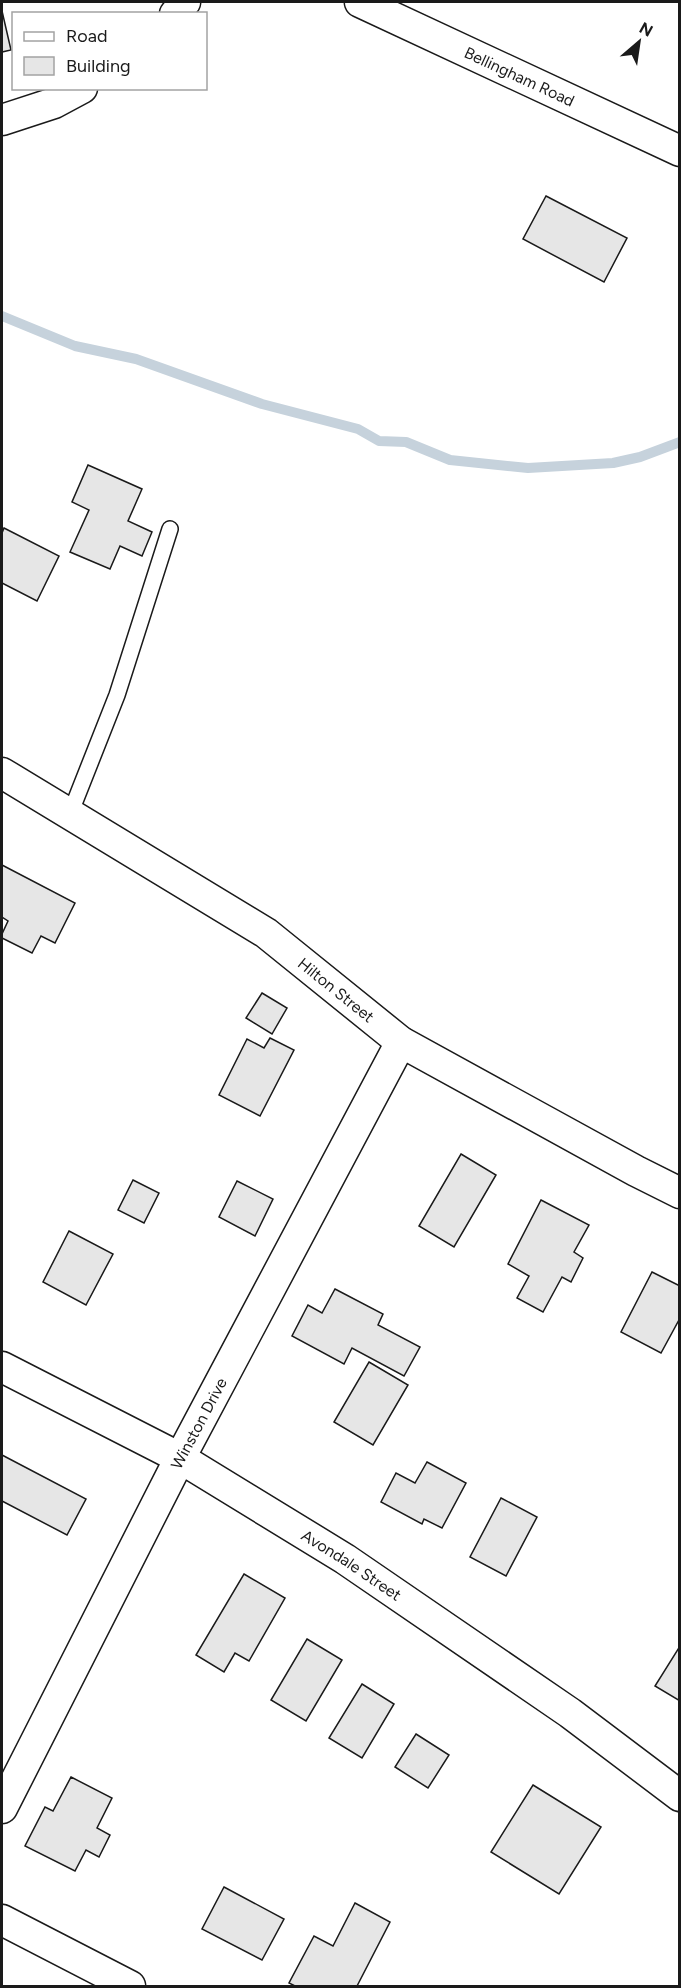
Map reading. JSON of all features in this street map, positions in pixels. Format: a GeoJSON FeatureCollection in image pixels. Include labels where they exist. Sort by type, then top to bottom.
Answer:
{"type":"FeatureCollection","features":[{"type":"Feature","properties":{"kind":"street","name":"Bellingham Road"},"geometry":{"type":"LineString","coordinates":[[360,2],[680,151]]}},
{"type":"Feature","properties":{"kind":"street"},"geometry":{"type":"LineString","coordinates":[[2,120],[54,103],[78,90]]}},
{"type":"Feature","properties":{"kind":"street","name":"Hilton Street"},"geometry":{"type":"LineString","coordinates":[[2,773],[266,933],[401,1042],[680,1193]]}},
{"type":"Feature","properties":{"kind":"street","name":"Winston Drive"},"geometry":{"type":"LineString","coordinates":[[2,1808],[180,1458],[401,1042]]}},
{"type":"Feature","properties":{"kind":"street","name":"Avondale Street"},"geometry":{"type":"LineString","coordinates":[[2,1367],[180,1458],[355,1566],[570,1713],[680,1796]]}},
{"type":"Feature","properties":{"kind":"street"},"geometry":{"type":"LineString","coordinates":[[2,1920],[130,1986]]}},
{"type":"Feature","properties":{"kind":"lane"},"geometry":{"type":"LineString","coordinates":[[70,814],[117,695],[170,529]]}},
{"type":"Feature","properties":{"kind":"building"},"geometry":{"type":"Polygon","coordinates":[[[2,11],[11,50],[2,52],[2,11]]]}},
{"type":"Feature","properties":{"kind":"building"},"geometry":{"type":"Polygon","coordinates":[[[546,196],[627,238],[604,282],[523,239],[546,196]]]}},
{"type":"Feature","properties":{"kind":"building"},"geometry":{"type":"Polygon","coordinates":[[[88,465],[142,489],[128,521],[152,532],[142,556],[120,546],[110,569],[70,552],[89,510],[72,502],[88,465]]]}},
{"type":"Feature","properties":{"kind":"building"},"geometry":{"type":"Polygon","coordinates":[[[4,528],[59,556],[37,601],[2,583],[2,533],[4,528]]]}},
{"type":"Feature","properties":{"kind":"building"},"geometry":{"type":"Polygon","coordinates":[[[2,865],[75,903],[55,943],[41,936],[32,953],[2,938],[8,921],[2,917],[2,865]]]}},
{"type":"Feature","properties":{"kind":"building"},"geometry":{"type":"Polygon","coordinates":[[[262,993],[287,1008],[272,1034],[246,1018],[262,993]]]}},
{"type":"Feature","properties":{"kind":"building"},"geometry":{"type":"Polygon","coordinates":[[[270,1038],[294,1050],[260,1116],[219,1095],[247,1039],[264,1048],[270,1038]]]}},
{"type":"Feature","properties":{"kind":"building"},"geometry":{"type":"Polygon","coordinates":[[[461,1154],[496,1175],[454,1247],[419,1226],[461,1154]]]}},
{"type":"Feature","properties":{"kind":"building"},"geometry":{"type":"Polygon","coordinates":[[[133,1180],[159,1193],[144,1223],[118,1210],[133,1180]]]}},
{"type":"Feature","properties":{"kind":"building"},"geometry":{"type":"Polygon","coordinates":[[[237,1181],[273,1199],[255,1236],[219,1217],[237,1181]]]}},
{"type":"Feature","properties":{"kind":"building"},"geometry":{"type":"Polygon","coordinates":[[[541,1200],[589,1225],[574,1252],[583,1258],[571,1282],[562,1277],[543,1312],[517,1298],[529,1276],[508,1264],[541,1200]]]}},
{"type":"Feature","properties":{"kind":"building"},"geometry":{"type":"Polygon","coordinates":[[[69,1231],[113,1254],[86,1305],[43,1282],[69,1231]]]}},
{"type":"Feature","properties":{"kind":"building"},"geometry":{"type":"Polygon","coordinates":[[[652,1272],[680,1286],[680,1318],[661,1353],[621,1332],[652,1272]]]}},
{"type":"Feature","properties":{"kind":"building"},"geometry":{"type":"Polygon","coordinates":[[[335,1289],[383,1314],[378,1325],[420,1347],[404,1376],[352,1348],[344,1364],[292,1336],[308,1305],[322,1313],[335,1289]]]}},
{"type":"Feature","properties":{"kind":"building"},"geometry":{"type":"Polygon","coordinates":[[[369,1362],[408,1385],[373,1445],[334,1422],[369,1362]]]}},
{"type":"Feature","properties":{"kind":"building"},"geometry":{"type":"Polygon","coordinates":[[[2,1455],[86,1499],[67,1535],[2,1501],[2,1455]]]}},
{"type":"Feature","properties":{"kind":"building"},"geometry":{"type":"Polygon","coordinates":[[[427,1462],[466,1483],[442,1528],[424,1519],[422,1524],[381,1502],[396,1473],[415,1483],[427,1462]]]}},
{"type":"Feature","properties":{"kind":"building"},"geometry":{"type":"Polygon","coordinates":[[[501,1498],[537,1517],[506,1576],[470,1557],[501,1498]]]}},
{"type":"Feature","properties":{"kind":"building"},"geometry":{"type":"Polygon","coordinates":[[[244,1574],[285,1598],[249,1661],[235,1653],[224,1672],[196,1655],[244,1574]]]}},
{"type":"Feature","properties":{"kind":"building"},"geometry":{"type":"Polygon","coordinates":[[[307,1639],[342,1660],[306,1721],[271,1700],[307,1639]]]}},
{"type":"Feature","properties":{"kind":"building"},"geometry":{"type":"Polygon","coordinates":[[[680,1646],[680,1701],[655,1686],[680,1646]]]}},
{"type":"Feature","properties":{"kind":"building"},"geometry":{"type":"Polygon","coordinates":[[[362,1684],[394,1704],[362,1758],[329,1738],[362,1684]]]}},
{"type":"Feature","properties":{"kind":"building"},"geometry":{"type":"Polygon","coordinates":[[[416,1734],[449,1755],[428,1788],[395,1767],[416,1734]]]}},
{"type":"Feature","properties":{"kind":"building"},"geometry":{"type":"Polygon","coordinates":[[[71,1777],[112,1798],[97,1828],[110,1835],[99,1857],[86,1850],[75,1871],[25,1846],[45,1807],[53,1811],[71,1777]]]}},
{"type":"Feature","properties":{"kind":"building"},"geometry":{"type":"Polygon","coordinates":[[[533,1785],[601,1827],[559,1894],[491,1852],[533,1785]]]}},
{"type":"Feature","properties":{"kind":"building"},"geometry":{"type":"Polygon","coordinates":[[[224,1887],[284,1919],[262,1960],[202,1929],[224,1887]]]}},
{"type":"Feature","properties":{"kind":"building"},"geometry":{"type":"Polygon","coordinates":[[[355,1903],[390,1922],[357,1986],[295,1986],[289,1983],[314,1936],[333,1946],[355,1903]]]}},
{"type":"Feature","properties":{"kind":"waterway"},"geometry":{"type":"LineString","coordinates":[[2,316],[75,346],[136,359],[262,404],[358,429],[379,441],[406,442],[450,460],[528,468],[613,463],[640,457],[680,442]]}}]}
